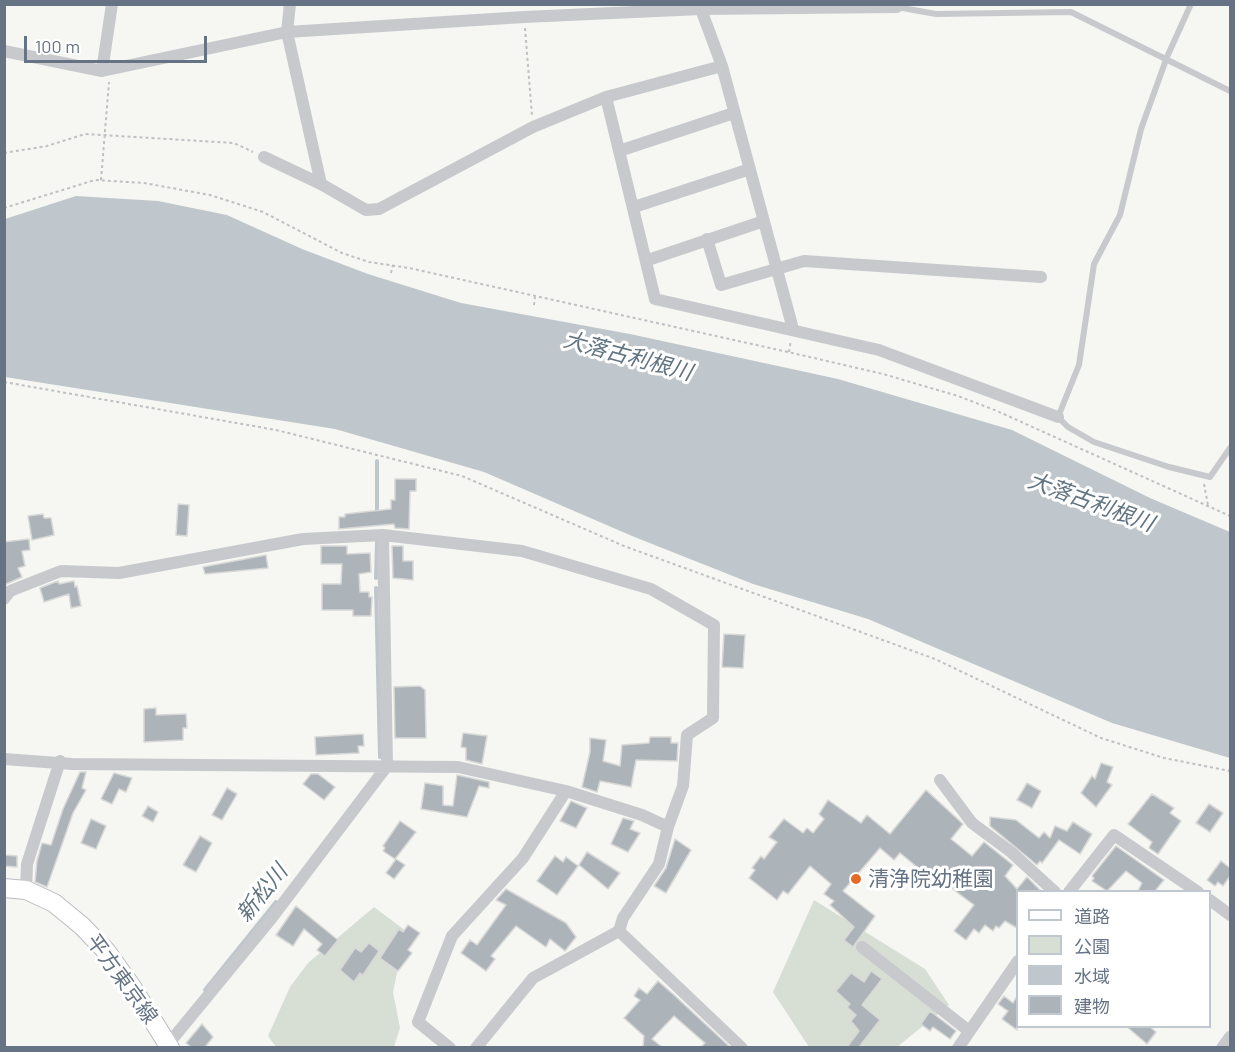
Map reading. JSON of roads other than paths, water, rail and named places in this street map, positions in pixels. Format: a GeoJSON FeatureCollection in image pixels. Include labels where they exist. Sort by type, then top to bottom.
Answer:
{"type":"FeatureCollection","features":[{"type":"Feature","properties":{"kind":"main road","name":"平方東京線"},"geometry":{"type":"LineString","coordinates":[[4,888],[26,890],[54,903],[82,926],[107,952],[168,1046]]}},
{"type":"Feature","properties":{"kind":"street"},"geometry":{"type":"LineString","coordinates":[[106,70],[112,4]]}},
{"type":"Feature","properties":{"kind":"street"},"geometry":{"type":"LineString","coordinates":[[290,4],[287,32],[321,184]]}},
{"type":"Feature","properties":{"kind":"street"},"geometry":{"type":"LineString","coordinates":[[4,51],[106,70],[287,32],[524,11],[897,6]]}},
{"type":"Feature","properties":{"kind":"street"},"geometry":{"type":"LineString","coordinates":[[700,7],[722,66],[793,329]]}},
{"type":"Feature","properties":{"kind":"street"},"geometry":{"type":"LineString","coordinates":[[264,157],[321,184],[366,210],[379,210],[532,127],[606,97],[722,66]]}},
{"type":"Feature","properties":{"kind":"street"},"geometry":{"type":"LineString","coordinates":[[606,97],[648,260],[655,299],[879,350],[1058,417]]}},
{"type":"Feature","properties":{"kind":"street"},"geometry":{"type":"LineString","coordinates":[[619,151],[734,113]]}},
{"type":"Feature","properties":{"kind":"street"},"geometry":{"type":"LineString","coordinates":[[634,207],[750,169]]}},
{"type":"Feature","properties":{"kind":"street"},"geometry":{"type":"LineString","coordinates":[[648,260],[764,220]]}},
{"type":"Feature","properties":{"kind":"street"},"geometry":{"type":"LineString","coordinates":[[707,239],[721,285],[776,267],[804,261],[1041,277]]}},
{"type":"Feature","properties":{"kind":"street"},"geometry":{"type":"LineString","coordinates":[[168,1046],[271,919],[387,766],[383,535]]}},
{"type":"Feature","properties":{"kind":"street"},"geometry":{"type":"LineString","coordinates":[[4,599],[10,591],[61,571],[119,573],[303,539],[383,535],[522,551],[651,589],[714,625],[713,718],[687,735],[683,786],[668,827],[659,864],[623,918],[619,931],[533,978],[476,1047]]}},
{"type":"Feature","properties":{"kind":"street"},"geometry":{"type":"LineString","coordinates":[[4,759],[60,761],[72,764],[458,768],[566,791],[642,815],[668,827]]}},
{"type":"Feature","properties":{"kind":"street"},"geometry":{"type":"LineString","coordinates":[[26,890],[27,864],[60,761]]}},
{"type":"Feature","properties":{"kind":"street"},"geometry":{"type":"LineString","coordinates":[[940,780],[972,823],[1011,852],[1054,890]]}},
{"type":"Feature","properties":{"kind":"street"},"geometry":{"type":"LineString","coordinates":[[450,1047],[418,1022],[452,936],[523,858],[566,791]]}},
{"type":"Feature","properties":{"kind":"street"},"geometry":{"type":"LineString","coordinates":[[1070,890],[1114,835],[1196,890]]}},
{"type":"Feature","properties":{"kind":"street"},"geometry":{"type":"LineString","coordinates":[[1211,901],[1230,915]]}},
{"type":"Feature","properties":{"kind":"street"},"geometry":{"type":"LineString","coordinates":[[619,931],[742,1047]]}},
{"type":"Feature","properties":{"kind":"street"},"geometry":{"type":"LineString","coordinates":[[862,946],[969,1031]]}},
{"type":"Feature","properties":{"kind":"street"},"geometry":{"type":"LineString","coordinates":[[958,1047],[1016,962]]}},
{"type":"Feature","properties":{"kind":"street"},"geometry":{"type":"LineString","coordinates":[[1222,1047],[1230,1037]]}},
{"type":"Feature","properties":{"kind":"lane"},"geometry":{"type":"LineString","coordinates":[[1191,4],[1167,57],[1141,129],[1120,215],[1094,264],[1079,365],[1058,417],[1068,427],[1094,442],[1169,467],[1210,477],[1230,448]]}},
{"type":"Feature","properties":{"kind":"lane"},"geometry":{"type":"LineString","coordinates":[[897,6],[936,14],[1071,12],[1167,57],[1230,91]]}},
{"type":"Feature","properties":{"kind":"water","name":"大落古利根川"},"geometry":{"type":"Polygon","coordinates":[[[76,196],[158,201],[227,215],[302,249],[368,274],[461,303],[630,334],[838,379],[1012,430],[1150,498],[1230,532],[1230,758],[1112,723],[868,619],[753,584],[632,536],[484,472],[335,429],[5,377],[5,219],[76,196]]]}},
{"type":"Feature","properties":{"kind":"waterway","name":"新松川"},"geometry":{"type":"LineString","coordinates":[[377,461],[377,515]]}},
{"type":"Feature","properties":{"kind":"waterway","name":"新松川"},"geometry":{"type":"LineString","coordinates":[[376,578],[377,542]]}},
{"type":"Feature","properties":{"kind":"waterway","name":"新松川"},"geometry":{"type":"LineString","coordinates":[[376,588],[380,757]]}},
{"type":"Feature","properties":{"kind":"waterway","name":"新松川"},"geometry":{"type":"LineString","coordinates":[[205,990],[276,902]]}},
{"type":"Feature","properties":{"kind":"place","name":"清浄院幼稚園"},"geometry":{"type":"Point","coordinates":[856,879]}}]}
